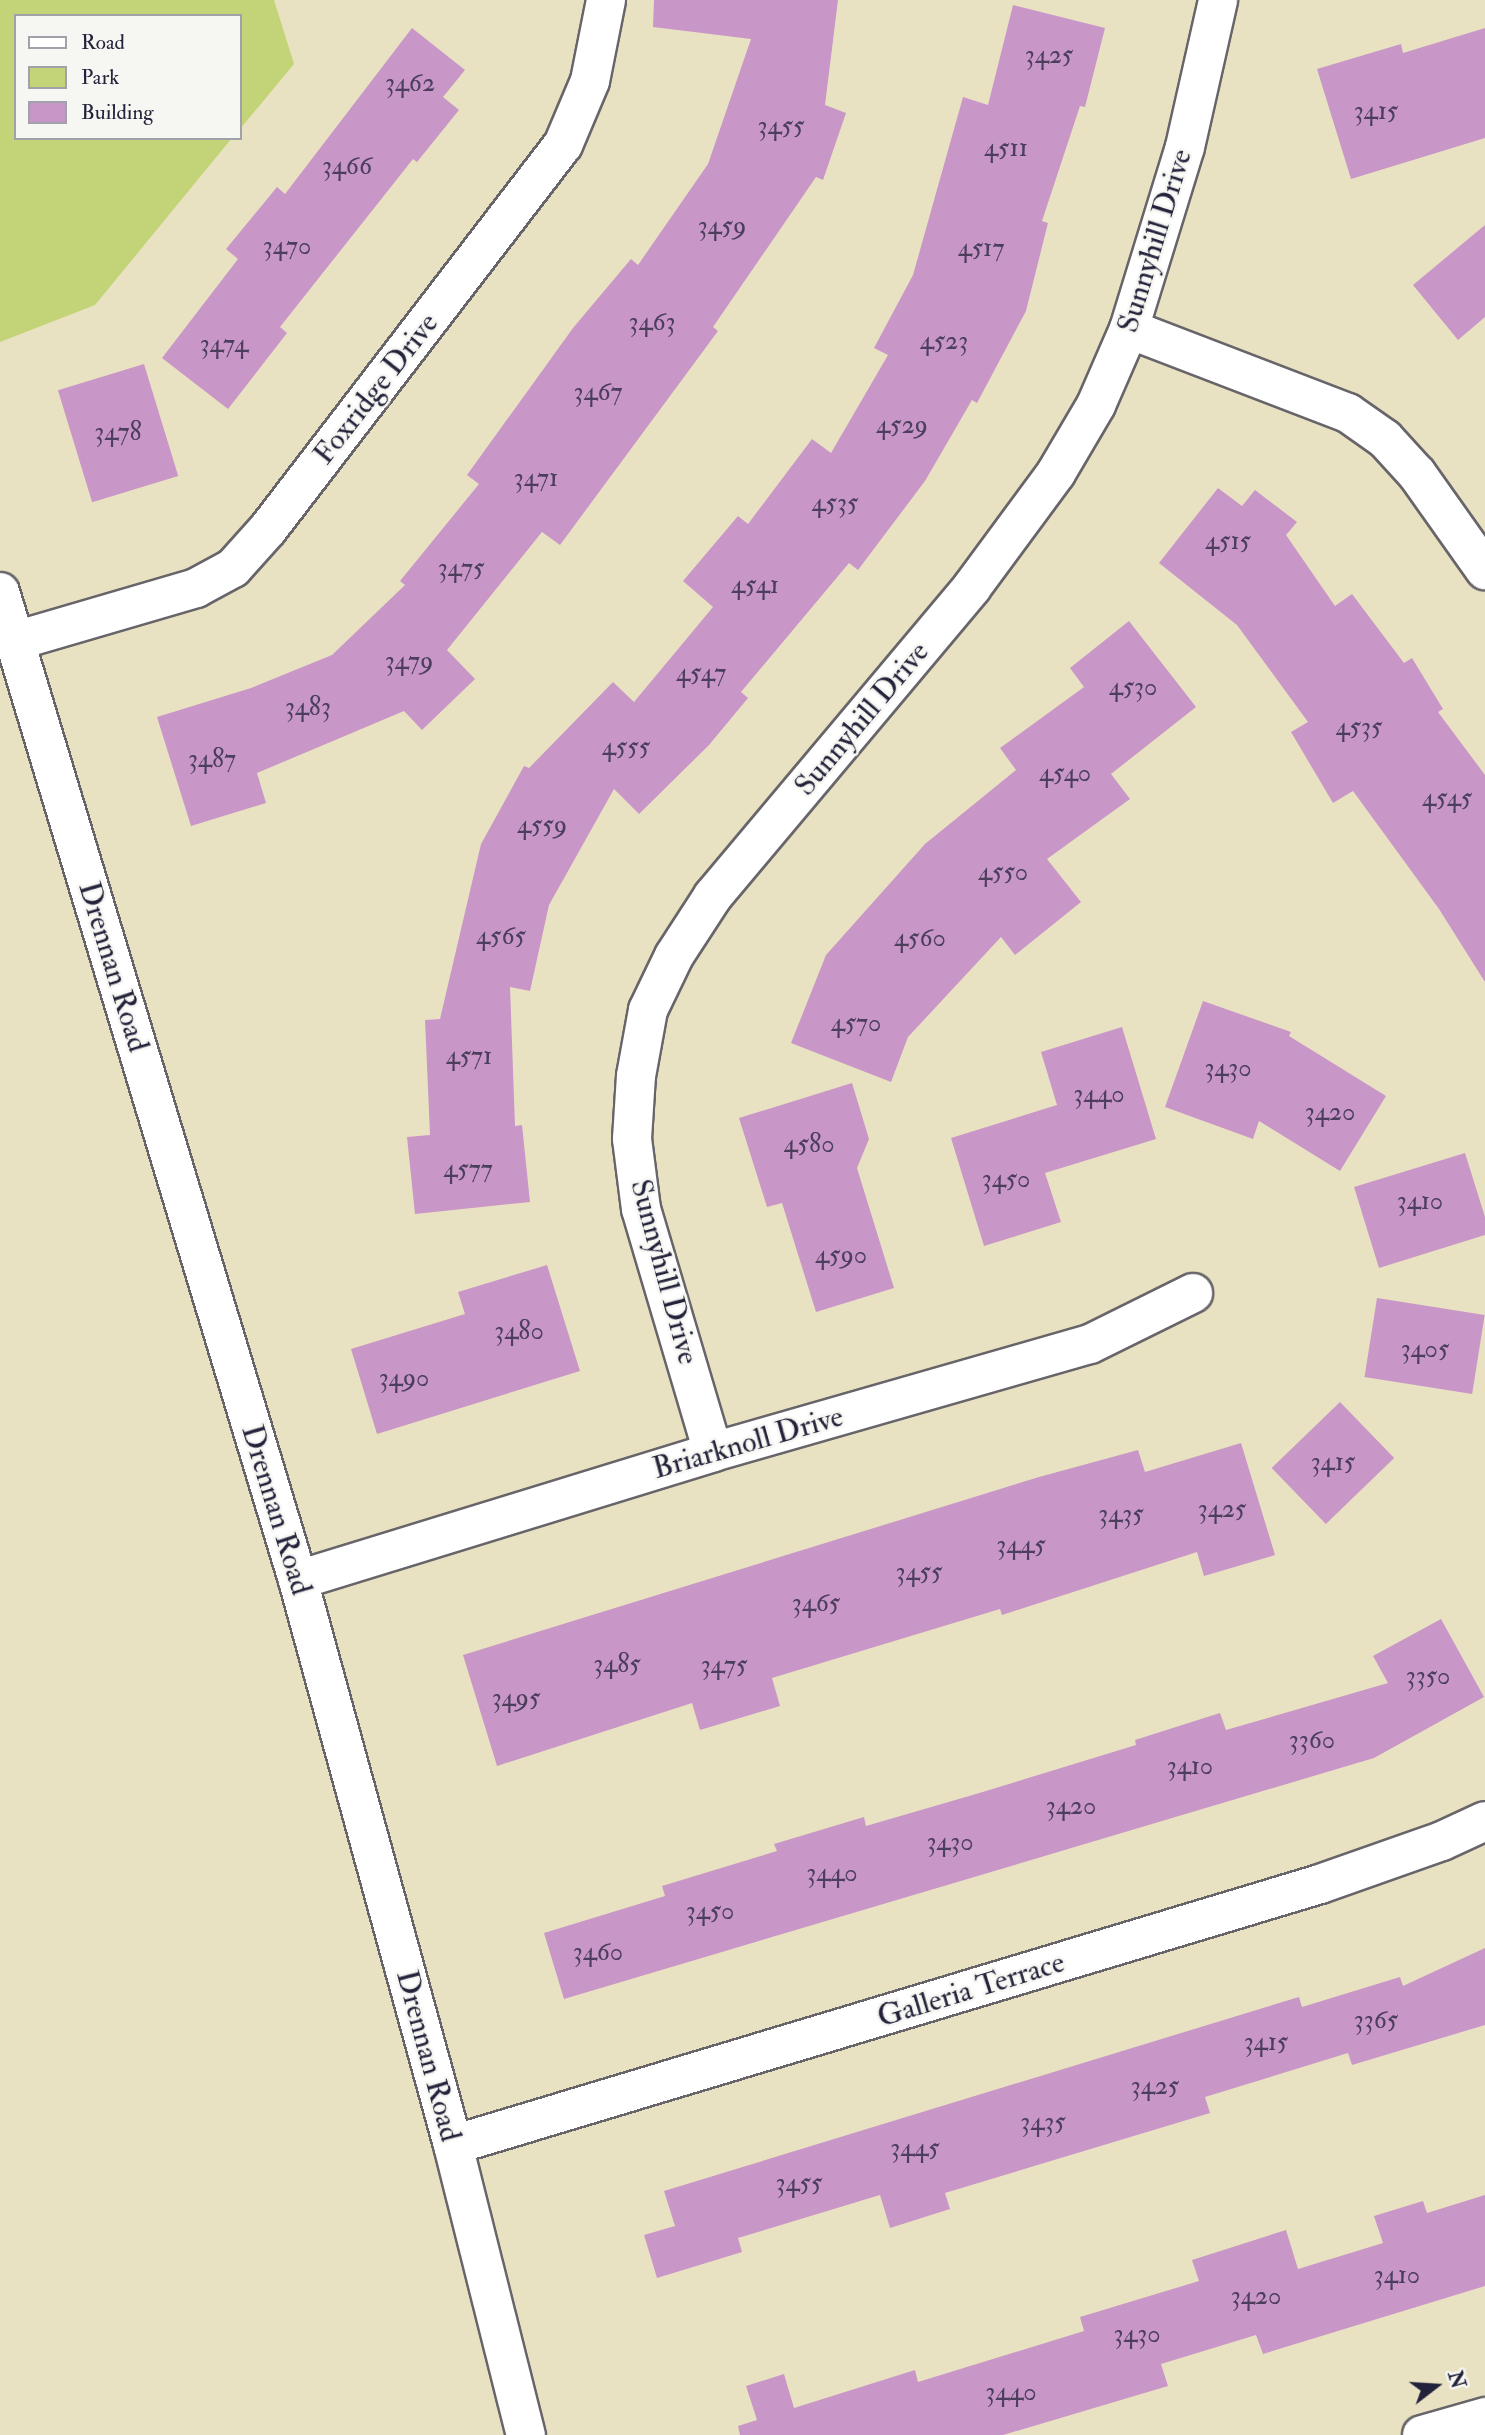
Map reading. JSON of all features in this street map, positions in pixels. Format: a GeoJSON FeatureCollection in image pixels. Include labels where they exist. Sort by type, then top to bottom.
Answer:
{"type":"FeatureCollection","features":[{"type":"Feature","properties":{"kind":"street","name":"Foxridge Drive"},"geometry":{"type":"LineString","coordinates":[[15,641],[196,588],[233,568],[563,145],[590,81],[606,0]]}},
{"type":"Feature","properties":{"kind":"street","name":"Sunnyhill Drive"},"geometry":{"type":"LineString","coordinates":[[713,1452],[641,1209],[632,1139],[636,1076],[648,1010],[674,956],[713,897],[972,587],[1056,473],[1096,405],[1129,329],[1185,147],[1218,0]]}},
{"type":"Feature","properties":{"kind":"street"},"geometry":{"type":"LineString","coordinates":[[1129,329],[1348,413],[1385,439],[1417,474],[1485,570]]}},
{"type":"Feature","properties":{"kind":"street","name":"Drennan Road"},"geometry":{"type":"LineString","coordinates":[[0,592],[298,1580],[453,2144],[526,2435]]}},
{"type":"Feature","properties":{"kind":"street","name":"Briarknoll Drive"},"geometry":{"type":"LineString","coordinates":[[298,1580],[713,1452],[1090,1344],[1193,1293]]}},
{"type":"Feature","properties":{"kind":"street","name":"Galleria Terrace"},"geometry":{"type":"LineString","coordinates":[[453,2144],[1320,1884],[1442,1842],[1485,1821]]}},
{"type":"Feature","properties":{"kind":"street"},"geometry":{"type":"LineString","coordinates":[[1422,2435],[1485,2417]]}},
{"type":"Feature","properties":{"kind":"green space"},"geometry":{"type":"Polygon","coordinates":[[[0,0],[274,0],[294,64],[242,127],[242,14],[14,14],[14,140],[230,140],[95,305],[0,342],[0,0]]]}},
{"type":"Feature","properties":{"kind":"building"},"geometry":{"type":"Polygon","coordinates":[[[654,0],[838,0],[825,105],[846,113],[823,180],[816,177],[713,327],[718,331],[560,545],[542,532],[447,650],[475,679],[422,730],[404,711],[257,773],[266,803],[191,826],[157,717],[251,688],[332,655],[405,585],[400,581],[479,484],[467,475],[573,328],[631,259],[638,265],[708,164],[751,39],[653,27],[654,0]]]}},
{"type":"Feature","properties":{"kind":"building"},"geometry":{"type":"Polygon","coordinates":[[[1013,5],[1105,28],[1085,107],[1080,106],[1042,221],[1048,223],[1026,311],[977,403],[972,400],[925,481],[858,570],[849,563],[741,692],[748,698],[709,745],[639,814],[614,789],[549,905],[530,991],[510,987],[515,1126],[522,1125],[530,1202],[415,1214],[407,1137],[430,1135],[425,1020],[440,1019],[481,844],[524,766],[529,768],[613,682],[634,702],[713,607],[683,581],[738,516],[748,524],[812,439],[831,453],[888,355],[874,348],[913,275],[963,97],[988,105],[1013,5]]]}},
{"type":"Feature","properties":{"kind":"building"},"geometry":{"type":"Polygon","coordinates":[[[412,28],[465,70],[443,97],[459,110],[417,162],[413,159],[280,327],[287,333],[228,409],[162,358],[238,259],[226,249],[277,187],[285,194],[412,28]]]}},
{"type":"Feature","properties":{"kind":"building"},"geometry":{"type":"Polygon","coordinates":[[[1485,28],[1485,138],[1351,179],[1317,69],[1401,44],[1403,53],[1485,28]]]}},
{"type":"Feature","properties":{"kind":"building"},"geometry":{"type":"Polygon","coordinates":[[[1485,225],[1485,317],[1458,340],[1413,285],[1485,225]]]}},
{"type":"Feature","properties":{"kind":"building"},"geometry":{"type":"Polygon","coordinates":[[[144,364],[178,476],[92,502],[58,390],[144,364]]]}},
{"type":"Feature","properties":{"kind":"building"},"geometry":{"type":"Polygon","coordinates":[[[1218,488],[1242,506],[1255,490],[1297,522],[1286,535],[1335,606],[1352,594],[1404,663],[1412,658],[1443,709],[1438,712],[1485,775],[1485,982],[1439,909],[1353,791],[1333,803],[1291,732],[1308,722],[1237,625],[1159,563],[1218,488]]]}},
{"type":"Feature","properties":{"kind":"building"},"geometry":{"type":"Polygon","coordinates":[[[1129,621],[1196,707],[1111,774],[1130,799],[1047,859],[1081,902],[1015,955],[1001,937],[908,1037],[891,1082],[791,1043],[826,955],[925,844],[1016,770],[1000,748],[1084,687],[1070,668],[1129,621]]]}},
{"type":"Feature","properties":{"kind":"building"},"geometry":{"type":"Polygon","coordinates":[[[1203,1001],[1291,1032],[1289,1036],[1386,1096],[1340,1171],[1259,1121],[1253,1139],[1165,1107],[1203,1001]]]}},
{"type":"Feature","properties":{"kind":"building"},"geometry":{"type":"Polygon","coordinates":[[[1122,1027],[1156,1139],[1045,1173],[1061,1222],[984,1246],[951,1138],[1057,1105],[1041,1052],[1122,1027]]]}},
{"type":"Feature","properties":{"kind":"building"},"geometry":{"type":"Polygon","coordinates":[[[852,1083],[869,1139],[857,1168],[894,1288],[816,1312],[782,1203],[767,1207],[739,1118],[852,1083]]]}},
{"type":"Feature","properties":{"kind":"building"},"geometry":{"type":"Polygon","coordinates":[[[1465,1153],[1485,1217],[1485,1235],[1379,1268],[1354,1187],[1465,1153]]]}},
{"type":"Feature","properties":{"kind":"building"},"geometry":{"type":"Polygon","coordinates":[[[547,1265],[580,1371],[377,1434],[351,1349],[465,1314],[458,1292],[547,1265]]]}},
{"type":"Feature","properties":{"kind":"building"},"geometry":{"type":"Polygon","coordinates":[[[1377,1298],[1485,1315],[1472,1394],[1364,1377],[1377,1298]]]}},
{"type":"Feature","properties":{"kind":"building"},"geometry":{"type":"Polygon","coordinates":[[[1340,1402],[1394,1458],[1326,1524],[1272,1468],[1340,1402]]]}},
{"type":"Feature","properties":{"kind":"building"},"geometry":{"type":"Polygon","coordinates":[[[1241,1443],[1275,1555],[1204,1576],[1197,1552],[1002,1615],[1000,1609],[772,1678],[780,1706],[700,1730],[692,1703],[497,1766],[463,1655],[1039,1477],[1138,1450],[1145,1472],[1241,1443]]]}},
{"type":"Feature","properties":{"kind":"building"},"geometry":{"type":"Polygon","coordinates":[[[1441,1619],[1484,1697],[1374,1758],[564,1999],[544,1933],[665,1896],[662,1886],[777,1851],[774,1844],[864,1817],[866,1826],[976,1794],[1136,1745],[1135,1740],[1220,1713],[1226,1730],[1388,1683],[1373,1656],[1441,1619]]]}},
{"type":"Feature","properties":{"kind":"building"},"geometry":{"type":"Polygon","coordinates":[[[1485,1948],[1485,2025],[1352,2065],[1348,2053],[1205,2097],[1210,2113],[945,2193],[950,2209],[890,2228],[880,2195],[738,2238],[742,2252],[657,2278],[644,2235],[675,2226],[664,2191],[1299,1997],[1302,2007],[1400,1977],[1403,1986],[1485,1948]]]}},
{"type":"Feature","properties":{"kind":"building"},"geometry":{"type":"Polygon","coordinates":[[[1485,2195],[1485,2286],[1263,2354],[1256,2335],[1161,2364],[1168,2386],[1003,2435],[740,2435],[738,2426],[757,2420],[746,2386],[784,2374],[794,2408],[915,2370],[918,2382],[1084,2331],[1080,2317],[1199,2281],[1192,2260],[1286,2230],[1298,2269],[1383,2243],[1374,2216],[1423,2201],[1427,2213],[1485,2195]]]}}]}
